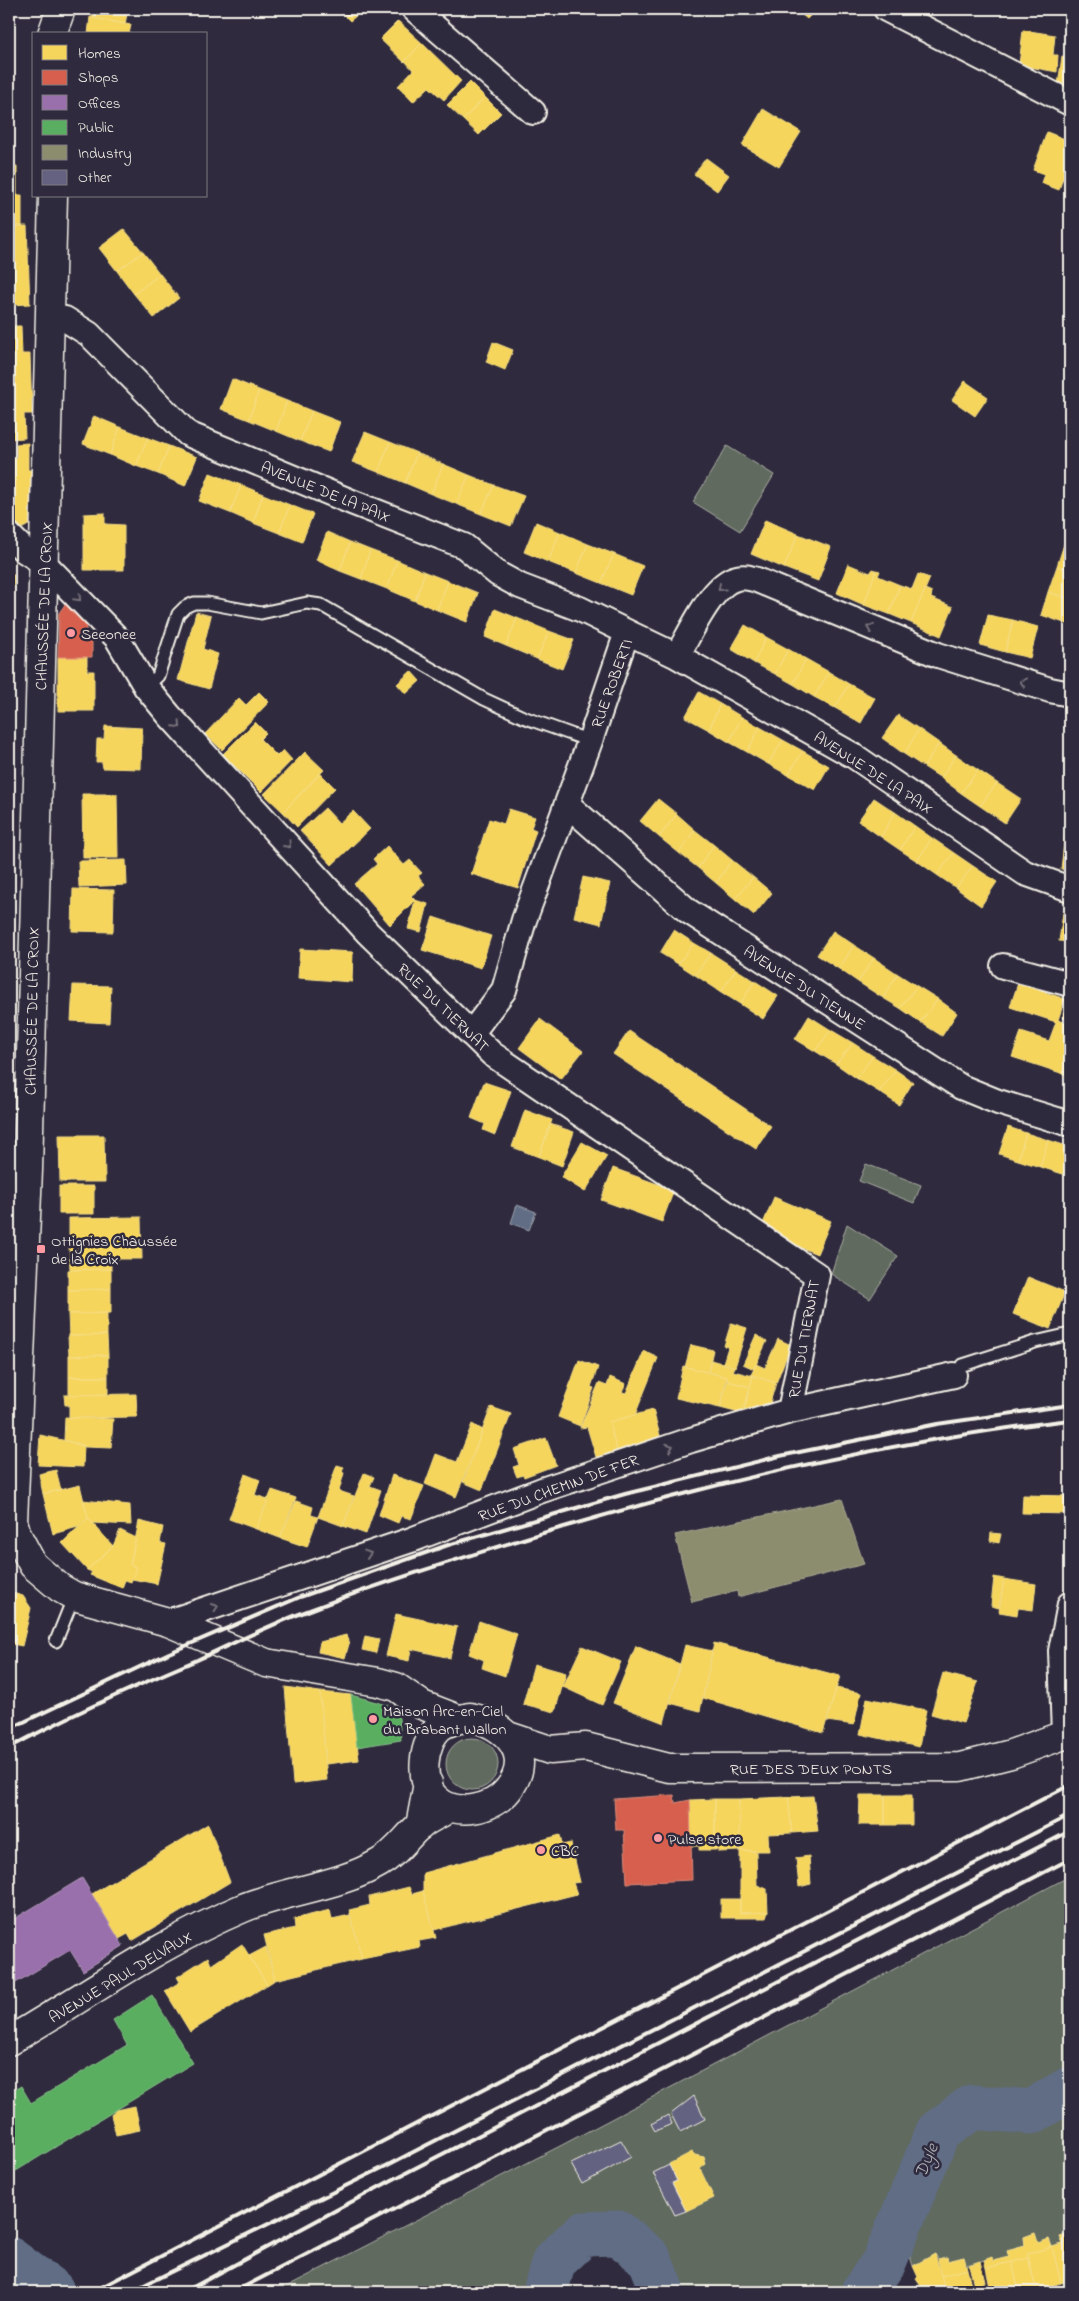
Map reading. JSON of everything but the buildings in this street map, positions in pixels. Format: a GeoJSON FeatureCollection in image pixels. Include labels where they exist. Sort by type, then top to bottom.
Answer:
{"type":"FeatureCollection","features":[{"type":"Feature","properties":{"kind":"main road"},"geometry":{"type":"LineString","coordinates":[[53,32],[61,9]]}},
{"type":"Feature","properties":{"kind":"main road"},"geometry":{"type":"LineString","coordinates":[[73,32],[76,9]]}},
{"type":"Feature","properties":{"kind":"main road","name":"CHAUSSÉE DE LA CROIX"},"geometry":{"type":"LineString","coordinates":[[53,198],[36,793],[28,1170],[13,1493],[13,1537],[34,1565],[60,1588],[74,1596],[168,1622],[266,1663]]}},
{"type":"Feature","properties":{"kind":"main road","name":"RUE DES DEUX PONTS"},"geometry":{"type":"LineString","coordinates":[[266,1663],[378,1682],[396,1687],[422,1705],[458,1719],[470,1717],[482,1719],[493,1724],[508,1736],[514,1744],[519,1757],[518,1774]]}},
{"type":"Feature","properties":{"kind":"main road"},"geometry":{"type":"LineString","coordinates":[[422,1705],[431,1739]]}},
{"type":"Feature","properties":{"kind":"main road"},"geometry":{"type":"LineString","coordinates":[[458,1719],[441,1727],[431,1739],[425,1764],[428,1783],[436,1799],[450,1807],[477,1809],[494,1803],[506,1792],[518,1774],[550,1750]]}},
{"type":"Feature","properties":{"kind":"main road","name":"RUE DES DEUX PONTS"},"geometry":{"type":"LineString","coordinates":[[508,1736],[550,1750],[586,1747],[670,1768],[960,1767],[1011,1754],[1067,1736]]}},
{"type":"Feature","properties":{"kind":"main road"},"geometry":{"type":"LineString","coordinates":[[420,1826],[428,1783]]}},
{"type":"Feature","properties":{"kind":"main road","name":"AVENUE PAUL DELVAUX"},"geometry":{"type":"LineString","coordinates":[[9,2041],[167,1945],[243,1908],[274,1897],[322,1884],[378,1864],[388,1857],[420,1826],[450,1807]]}},
{"type":"Feature","properties":{"kind":"street"},"geometry":{"type":"LineString","coordinates":[[414,9],[533,112]]}},
{"type":"Feature","properties":{"kind":"street"},"geometry":{"type":"LineString","coordinates":[[886,9],[1070,104]]}},
{"type":"Feature","properties":{"kind":"street","name":"AVENUE DE LA PAIX"},"geometry":{"type":"LineString","coordinates":[[49,316],[65,319],[89,334],[188,434],[354,503],[464,546],[498,574],[520,586],[580,609],[627,632]]}},
{"type":"Feature","properties":{"kind":"street","name":"RUE DU TIERNAT"},"geometry":{"type":"LineString","coordinates":[[9,535],[25,551],[44,563],[117,638],[146,687],[169,715],[368,933],[492,1054],[817,1275],[790,1411]]}},
{"type":"Feature","properties":{"kind":"street"},"geometry":{"type":"LineString","coordinates":[[677,656],[713,595],[722,585],[732,579],[745,577],[938,655],[1050,690],[1070,694]]}},
{"type":"Feature","properties":{"kind":"street","name":"RUE ROBERTI"},"geometry":{"type":"LineString","coordinates":[[471,1034],[504,990],[524,920],[590,741],[627,632],[677,656]]}},
{"type":"Feature","properties":{"kind":"street","name":"AVENUE DE LA PAIX"},"geometry":{"type":"LineString","coordinates":[[677,656],[854,756],[1025,873],[1070,888]]}},
{"type":"Feature","properties":{"kind":"street","name":"AVENUE DU TIENNE"},"geometry":{"type":"LineString","coordinates":[[567,804],[688,911],[961,1087],[998,1102],[1070,1124]]}},
{"type":"Feature","properties":{"kind":"street"},"geometry":{"type":"LineString","coordinates":[[1002,966],[1070,984]]}},
{"type":"Feature","properties":{"kind":"street","name":"RUE DU CHEMIN DE FER"},"geometry":{"type":"LineString","coordinates":[[168,1622],[411,1540],[570,1481],[691,1440],[762,1421],[790,1411],[954,1375]]}},
{"type":"Feature","properties":{"kind":"street"},"geometry":{"type":"LineString","coordinates":[[1067,1736],[1061,1651],[1070,1604]]}},
{"type":"Feature","properties":{"kind":"lane"},"geometry":{"type":"LineString","coordinates":[[146,687],[158,676],[178,614],[185,607],[194,603],[207,602],[261,613],[306,603],[321,605],[484,699],[523,717],[590,741]]}},
{"type":"Feature","properties":{"kind":"lane"},"geometry":{"type":"LineString","coordinates":[[954,1375],[964,1365],[1036,1342],[1070,1334]]}},
{"type":"Feature","properties":{"kind":"lane"},"geometry":{"type":"LineString","coordinates":[[56,1641],[74,1596]]}},
{"type":"Feature","properties":{"kind":"shaded area"},"geometry":{"type":"Polygon","coordinates":[[[727,446],[774,475],[740,531],[693,502],[727,446]]]}},
{"type":"Feature","properties":{"kind":"shaded area"},"geometry":{"type":"Polygon","coordinates":[[[866,1164],[921,1185],[914,1203],[859,1181],[866,1164]]]}},
{"type":"Feature","properties":{"kind":"shaded area"},"geometry":{"type":"Polygon","coordinates":[[[847,1224],[898,1256],[870,1299],[831,1274],[847,1224]]]}},
{"type":"Feature","properties":{"kind":"shaded area"},"geometry":{"type":"Polygon","coordinates":[[[467,1738],[477,1738],[491,1745],[498,1759],[498,1769],[491,1783],[477,1790],[467,1790],[457,1786],[450,1779],[446,1769],[446,1759],[450,1749],[457,1742],[467,1738]]]}},
{"type":"Feature","properties":{"kind":"shaded area"},"geometry":{"type":"Polygon","coordinates":[[[1070,1876],[1070,2234],[1060,2237],[1063,2244],[1052,2247],[1049,2239],[1038,2243],[1035,2233],[1024,2237],[1025,2246],[1007,2251],[1009,2257],[993,2261],[992,2258],[966,2265],[964,2257],[948,2261],[946,2257],[938,2259],[935,2254],[913,2266],[906,2243],[893,2266],[856,2292],[673,2292],[653,2247],[615,2222],[580,2227],[546,2258],[540,2292],[276,2292],[562,2145],[1070,1876]]]}},
{"type":"Feature","properties":{"kind":"water"},"geometry":{"type":"Polygon","coordinates":[[[517,1205],[536,1212],[529,1230],[511,1223],[517,1205]]]}},
{"type":"Feature","properties":{"kind":"waterway","name":"Dyle"},"geometry":{"type":"LineString","coordinates":[[863,2292],[884,2262],[938,2132],[972,2107],[1031,2112],[1070,2089]]}},
{"type":"Feature","properties":{"kind":"waterway","name":"Dyle"},"geometry":{"type":"LineString","coordinates":[[545,2292],[554,2261],[583,2234],[618,2233],[649,2258],[662,2292]]}},
{"type":"Feature","properties":{"kind":"waterway","name":"Dyle"},"geometry":{"type":"LineString","coordinates":[[9,2259],[52,2291]]}},
{"type":"Feature","properties":{"kind":"railway"},"geometry":{"type":"LineString","coordinates":[[9,1729],[169,1653],[300,1597],[448,1545],[625,1494],[780,1456],[937,1424],[1070,1405]]}},
{"type":"Feature","properties":{"kind":"railway"},"geometry":{"type":"LineString","coordinates":[[9,1748],[149,1680],[281,1621],[365,1590],[505,1545],[666,1498],[799,1466],[934,1440],[1070,1420]]}},
{"type":"Feature","properties":{"kind":"railway"},"geometry":{"type":"LineString","coordinates":[[92,2292],[1070,1785]]}},
{"type":"Feature","properties":{"kind":"railway"},"geometry":{"type":"LineString","coordinates":[[130,2292],[384,2167],[1070,1815]]}},
{"type":"Feature","properties":{"kind":"railway"},"geometry":{"type":"LineString","coordinates":[[184,2292],[392,2180],[1070,1831]]}},
{"type":"Feature","properties":{"kind":"railway"},"geometry":{"type":"LineString","coordinates":[[234,2292],[1070,1859]]}},
{"type":"Feature","properties":{"kind":"place","name":"Seeonee"},"geometry":{"type":"Point","coordinates":[71,633]}},
{"type":"Feature","properties":{"kind":"place","name":"Ottignies Chaussée de la Croix"},"geometry":{"type":"Point","coordinates":[41,1249]}},
{"type":"Feature","properties":{"kind":"place","name":"Maison Arc-en-Ciel du Brabant Wallon"},"geometry":{"type":"Point","coordinates":[373,1719]}},
{"type":"Feature","properties":{"kind":"place","name":"Pulse store"},"geometry":{"type":"Point","coordinates":[658,1838]}},
{"type":"Feature","properties":{"kind":"place","name":"CBC"},"geometry":{"type":"Point","coordinates":[541,1850]}}]}
